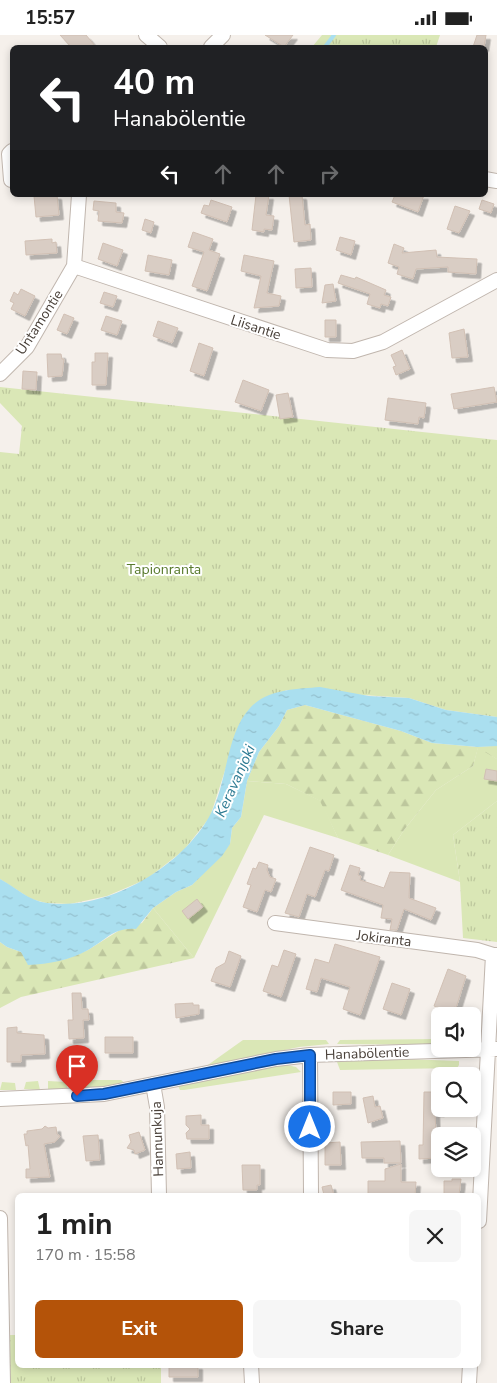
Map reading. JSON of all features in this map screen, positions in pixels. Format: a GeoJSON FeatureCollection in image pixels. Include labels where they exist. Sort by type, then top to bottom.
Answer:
{"type":"FeatureCollection","features":[{"type":"Feature","properties":{"kind":"street"},"geometry":{"type":"LineString","coordinates":[[146,35],[158,45]]}},
{"type":"Feature","properties":{"kind":"street"},"geometry":{"type":"LineString","coordinates":[[213,45],[223,35]]}},
{"type":"Feature","properties":{"kind":"street"},"geometry":{"type":"LineString","coordinates":[[8,180],[8,154],[10,152]]}},
{"type":"Feature","properties":{"kind":"street"},"geometry":{"type":"LineString","coordinates":[[74,266],[79,197]]}},
{"type":"Feature","properties":{"kind":"street","name":"Liisantie"},"geometry":{"type":"LineString","coordinates":[[74,266],[327,350],[353,351],[383,342],[497,280]]}},
{"type":"Feature","properties":{"kind":"street","name":"Untamontie"},"geometry":{"type":"LineString","coordinates":[[0,374],[26,347],[74,266]]}},
{"type":"Feature","properties":{"kind":"street","name":"Jokiranta"},"geometry":{"type":"LineString","coordinates":[[275,923],[477,950],[495,955],[493,1049],[486,1071],[480,1193]]}},
{"type":"Feature","properties":{"kind":"street","name":"Hanabölentie"},"geometry":{"type":"LineString","coordinates":[[0,1099],[104,1094],[276,1059],[310,1055],[493,1049]]}},
{"type":"Feature","properties":{"kind":"street"},"geometry":{"type":"LineString","coordinates":[[310,1055],[312,1193]]}},
{"type":"Feature","properties":{"kind":"street","name":"Hannunkuja"},"geometry":{"type":"LineString","coordinates":[[153,1084],[157,1107],[159,1193]]}},
{"type":"Feature","properties":{"kind":"street"},"geometry":{"type":"LineString","coordinates":[[0,1218],[4,1383]]}},
{"type":"Feature","properties":{"kind":"street"},"geometry":{"type":"LineString","coordinates":[[252,1368],[252,1383]]}},
{"type":"Feature","properties":{"kind":"street"},"geometry":{"type":"LineString","coordinates":[[469,1383],[470,1368]]}},
{"type":"Feature","properties":{"kind":"green space"},"geometry":{"type":"Polygon","coordinates":[[[322,35],[440,35],[437,45],[314,45],[322,35]]]}},
{"type":"Feature","properties":{"kind":"green space","name":"Tapionranta"},"geometry":{"type":"Polygon","coordinates":[[[0,387],[497,440],[497,717],[446,710],[409,698],[286,690],[231,752],[210,817],[184,850],[147,879],[107,896],[70,904],[46,903],[31,899],[0,879],[0,452],[19,454],[22,426],[0,403],[0,387]]]}},
{"type":"Feature","properties":{"kind":"green space"},"geometry":{"type":"Polygon","coordinates":[[[305,705],[401,731],[432,743],[478,747],[497,746],[497,759],[478,748],[473,766],[436,790],[404,830],[388,855],[338,838],[320,801],[286,784],[247,781],[259,752],[279,726],[287,710],[305,705]]]}},
{"type":"Feature","properties":{"kind":"green space"},"geometry":{"type":"Polygon","coordinates":[[[497,746],[497,759],[478,747],[497,746]]]}},
{"type":"Feature","properties":{"kind":"green space"},"geometry":{"type":"Polygon","coordinates":[[[478,747],[497,759],[497,801],[453,835],[460,882],[388,855],[404,830],[436,790],[473,766],[478,747]]]}},
{"type":"Feature","properties":{"kind":"green space"},"geometry":{"type":"Polygon","coordinates":[[[247,781],[286,784],[321,801],[338,838],[264,815],[194,958],[153,908],[176,892],[192,885],[230,844],[232,828],[241,817],[247,781]]]}},
{"type":"Feature","properties":{"kind":"green space"},"geometry":{"type":"Polygon","coordinates":[[[497,801],[497,942],[463,938],[460,882],[453,835],[497,801]]]}},
{"type":"Feature","properties":{"kind":"green space"},"geometry":{"type":"Polygon","coordinates":[[[153,908],[194,958],[21,997],[0,1008],[0,942],[7,947],[21,952],[39,964],[66,959],[88,950],[123,928],[142,923],[153,908]]]}},
{"type":"Feature","properties":{"kind":"green space"},"geometry":{"type":"Polygon","coordinates":[[[431,1039],[431,1045],[337,1044],[340,1040],[431,1039]]]}},
{"type":"Feature","properties":{"kind":"green space"},"geometry":{"type":"Polygon","coordinates":[[[243,1040],[326,1040],[329,1044],[299,1047],[205,1067],[243,1040]]]}},
{"type":"Feature","properties":{"kind":"green space"},"geometry":{"type":"Polygon","coordinates":[[[376,1058],[459,1061],[459,1065],[458,1067],[431,1068],[340,1070],[337,1062],[376,1058]]]}},
{"type":"Feature","properties":{"kind":"green space"},"geometry":{"type":"Polygon","coordinates":[[[283,1064],[296,1067],[301,1072],[184,1090],[180,1090],[178,1086],[283,1064]]]}},
{"type":"Feature","properties":{"kind":"green space"},"geometry":{"type":"Polygon","coordinates":[[[121,1080],[126,1084],[84,1090],[84,1081],[121,1080]]]}},
{"type":"Feature","properties":{"kind":"green space"},"geometry":{"type":"Polygon","coordinates":[[[38,1081],[40,1090],[24,1089],[26,1082],[38,1081]]]}},
{"type":"Feature","properties":{"kind":"green space"},"geometry":{"type":"Polygon","coordinates":[[[48,1081],[66,1082],[68,1091],[48,1090],[48,1081]]]}},
{"type":"Feature","properties":{"kind":"green space"},"geometry":{"type":"Polygon","coordinates":[[[2,1082],[15,1083],[16,1090],[0,1090],[2,1082]]]}},
{"type":"Feature","properties":{"kind":"green space"},"geometry":{"type":"Polygon","coordinates":[[[9,1335],[15,1335],[15,1368],[161,1368],[161,1383],[10,1383],[9,1335]]]}},
{"type":"Feature","properties":{"kind":"water","name":"Keravanjoki"},"geometry":{"type":"Polygon","coordinates":[[[320,687],[369,696],[409,698],[446,710],[497,717],[497,746],[478,747],[432,743],[401,731],[305,705],[287,710],[279,726],[259,752],[247,781],[241,817],[232,828],[230,844],[222,856],[192,885],[176,892],[153,908],[136,929],[116,932],[88,950],[67,959],[28,965],[21,952],[7,947],[0,942],[0,879],[34,900],[47,903],[70,904],[94,900],[117,893],[140,882],[161,869],[180,853],[196,836],[209,817],[220,790],[236,732],[250,708],[265,697],[283,691],[320,687]]]}},
{"type":"Feature","properties":{"kind":"building"},"geometry":{"type":"Polygon","coordinates":[[[60,35],[86,35],[94,45],[69,45],[60,35]]]}},
{"type":"Feature","properties":{"kind":"building"},"geometry":{"type":"Polygon","coordinates":[[[265,35],[293,35],[286,45],[281,45],[265,35]]]}},
{"type":"Feature","properties":{"kind":"building"},"geometry":{"type":"Polygon","coordinates":[[[477,35],[486,35],[484,45],[474,45],[477,35]]]}},
{"type":"Feature","properties":{"kind":"building"},"geometry":{"type":"Polygon","coordinates":[[[34,197],[57,197],[59,215],[36,217],[34,197]]]}},
{"type":"Feature","properties":{"kind":"building"},"geometry":{"type":"Polygon","coordinates":[[[256,197],[269,197],[266,215],[274,216],[272,230],[264,229],[264,232],[252,230],[256,197]]]}},
{"type":"Feature","properties":{"kind":"building"},"geometry":{"type":"Polygon","coordinates":[[[289,197],[302,197],[305,225],[310,224],[311,240],[294,242],[289,197]]]}},
{"type":"Feature","properties":{"kind":"building"},"geometry":{"type":"Polygon","coordinates":[[[394,197],[423,197],[418,212],[392,202],[394,197]]]}},
{"type":"Feature","properties":{"kind":"building"},"geometry":{"type":"Polygon","coordinates":[[[211,200],[232,207],[227,222],[201,213],[204,205],[209,206],[211,200]]]}},
{"type":"Feature","properties":{"kind":"building"},"geometry":{"type":"Polygon","coordinates":[[[482,200],[494,204],[491,213],[479,209],[482,200]]]}},
{"type":"Feature","properties":{"kind":"building"},"geometry":{"type":"Polygon","coordinates":[[[94,201],[116,203],[116,212],[124,213],[122,223],[98,221],[99,211],[93,210],[94,201]]]}},
{"type":"Feature","properties":{"kind":"building"},"geometry":{"type":"Polygon","coordinates":[[[455,206],[470,211],[459,233],[447,229],[455,206]]]}},
{"type":"Feature","properties":{"kind":"building"},"geometry":{"type":"Polygon","coordinates":[[[145,219],[154,222],[151,233],[142,230],[145,219]]]}},
{"type":"Feature","properties":{"kind":"building"},"geometry":{"type":"Polygon","coordinates":[[[193,232],[213,239],[209,250],[220,254],[207,291],[192,286],[204,252],[188,247],[193,232]]]}},
{"type":"Feature","properties":{"kind":"building"},"geometry":{"type":"Polygon","coordinates":[[[340,237],[355,241],[351,255],[336,250],[340,237]]]}},
{"type":"Feature","properties":{"kind":"building"},"geometry":{"type":"Polygon","coordinates":[[[52,239],[52,243],[56,242],[57,253],[26,255],[25,241],[52,239]]]}},
{"type":"Feature","properties":{"kind":"building"},"geometry":{"type":"Polygon","coordinates":[[[103,243],[123,250],[117,266],[98,259],[103,243]]]}},
{"type":"Feature","properties":{"kind":"building"},"geometry":{"type":"Polygon","coordinates":[[[394,244],[404,248],[402,253],[436,250],[437,257],[477,259],[476,274],[448,272],[448,267],[416,269],[413,279],[397,274],[399,267],[388,263],[394,244]]]}},
{"type":"Feature","properties":{"kind":"building"},"geometry":{"type":"Polygon","coordinates":[[[148,255],[172,260],[169,275],[145,271],[148,255]]]}},
{"type":"Feature","properties":{"kind":"building"},"geometry":{"type":"Polygon","coordinates":[[[244,255],[274,261],[267,293],[281,296],[279,306],[254,308],[261,276],[241,271],[244,255]]]}},
{"type":"Feature","properties":{"kind":"building"},"geometry":{"type":"Polygon","coordinates":[[[311,268],[312,287],[296,288],[295,269],[311,268]]]}},
{"type":"Feature","properties":{"kind":"building"},"geometry":{"type":"Polygon","coordinates":[[[341,275],[355,279],[356,277],[386,290],[384,295],[391,297],[388,306],[381,304],[380,308],[367,304],[370,294],[338,283],[341,275]]]}},
{"type":"Feature","properties":{"kind":"building"},"geometry":{"type":"Polygon","coordinates":[[[333,284],[336,301],[322,303],[325,285],[333,284]]]}},
{"type":"Feature","properties":{"kind":"building"},"geometry":{"type":"Polygon","coordinates":[[[21,289],[35,296],[25,316],[11,309],[14,303],[10,301],[14,292],[18,295],[21,289]]]}},
{"type":"Feature","properties":{"kind":"building"},"geometry":{"type":"Polygon","coordinates":[[[104,292],[117,296],[113,307],[100,303],[104,292]]]}},
{"type":"Feature","properties":{"kind":"building"},"geometry":{"type":"Polygon","coordinates":[[[64,314],[74,318],[67,334],[57,330],[64,314]]]}},
{"type":"Feature","properties":{"kind":"building"},"geometry":{"type":"Polygon","coordinates":[[[106,316],[122,321],[117,335],[101,330],[106,316]]]}},
{"type":"Feature","properties":{"kind":"building"},"geometry":{"type":"Polygon","coordinates":[[[325,320],[336,320],[336,337],[325,337],[325,320]]]}},
{"type":"Feature","properties":{"kind":"building"},"geometry":{"type":"Polygon","coordinates":[[[158,321],[178,328],[172,343],[153,336],[158,321]]]}},
{"type":"Feature","properties":{"kind":"building"},"geometry":{"type":"Polygon","coordinates":[[[464,329],[468,357],[452,358],[449,333],[464,329]]]}},
{"type":"Feature","properties":{"kind":"building"},"geometry":{"type":"Polygon","coordinates":[[[199,343],[213,348],[204,376],[190,371],[199,343]]]}},
{"type":"Feature","properties":{"kind":"building"},"geometry":{"type":"Polygon","coordinates":[[[402,350],[410,369],[396,375],[393,367],[396,366],[391,355],[402,350]]]}},
{"type":"Feature","properties":{"kind":"building"},"geometry":{"type":"Polygon","coordinates":[[[95,353],[108,353],[106,385],[92,385],[92,362],[95,362],[95,353]]]}},
{"type":"Feature","properties":{"kind":"building"},"geometry":{"type":"Polygon","coordinates":[[[47,354],[61,354],[62,359],[64,359],[62,376],[48,377],[47,354]]]}},
{"type":"Feature","properties":{"kind":"building"},"geometry":{"type":"Polygon","coordinates":[[[23,371],[37,372],[36,390],[22,389],[23,371]]]}},
{"type":"Feature","properties":{"kind":"building"},"geometry":{"type":"Polygon","coordinates":[[[243,380],[269,390],[261,411],[235,402],[243,380]]]}},
{"type":"Feature","properties":{"kind":"building"},"geometry":{"type":"Polygon","coordinates":[[[494,387],[497,402],[454,409],[451,394],[494,387]]]}},
{"type":"Feature","properties":{"kind":"building"},"geometry":{"type":"Polygon","coordinates":[[[288,393],[293,417],[280,419],[276,395],[288,393]]]}},
{"type":"Feature","properties":{"kind":"building"},"geometry":{"type":"Polygon","coordinates":[[[388,398],[426,403],[424,418],[419,417],[418,424],[385,420],[388,398]]]}},
{"type":"Feature","properties":{"kind":"building"},"geometry":{"type":"Polygon","coordinates":[[[486,769],[497,771],[497,781],[484,779],[486,769]]]}},
{"type":"Feature","properties":{"kind":"building"},"geometry":{"type":"Polygon","coordinates":[[[310,847],[334,855],[329,871],[325,870],[315,897],[307,894],[299,917],[285,913],[310,847]]]}},
{"type":"Feature","properties":{"kind":"building"},"geometry":{"type":"Polygon","coordinates":[[[259,862],[268,865],[267,870],[270,877],[276,879],[271,892],[265,890],[257,912],[243,907],[251,885],[247,884],[253,868],[256,869],[259,862]]]}},
{"type":"Feature","properties":{"kind":"building"},"geometry":{"type":"Polygon","coordinates":[[[350,865],[360,868],[358,875],[361,876],[360,880],[384,888],[390,872],[410,873],[409,898],[436,908],[431,920],[404,909],[397,930],[390,930],[392,919],[381,918],[383,905],[341,890],[350,865]]]}},
{"type":"Feature","properties":{"kind":"building"},"geometry":{"type":"Polygon","coordinates":[[[197,899],[203,907],[188,919],[182,911],[197,899]]]}},
{"type":"Feature","properties":{"kind":"building"},"geometry":{"type":"Polygon","coordinates":[[[335,944],[380,957],[360,1015],[343,1009],[350,987],[321,978],[317,992],[306,989],[315,959],[329,963],[335,944]]]}},
{"type":"Feature","properties":{"kind":"building"},"geometry":{"type":"Polygon","coordinates":[[[284,950],[296,954],[281,997],[263,991],[272,965],[278,967],[284,950]]]}},
{"type":"Feature","properties":{"kind":"building"},"geometry":{"type":"Polygon","coordinates":[[[229,951],[241,956],[230,987],[211,981],[216,968],[225,963],[229,951]]]}},
{"type":"Feature","properties":{"kind":"building"},"geometry":{"type":"Polygon","coordinates":[[[448,969],[466,976],[456,1007],[434,1006],[448,969]]]}},
{"type":"Feature","properties":{"kind":"building"},"geometry":{"type":"Polygon","coordinates":[[[392,983],[410,989],[401,1015],[383,1009],[392,983]]]}},
{"type":"Feature","properties":{"kind":"building"},"geometry":{"type":"Polygon","coordinates":[[[72,993],[81,993],[82,1009],[88,1009],[89,1020],[83,1020],[84,1038],[69,1039],[68,1020],[73,1020],[72,993]]]}},
{"type":"Feature","properties":{"kind":"building"},"geometry":{"type":"Polygon","coordinates":[[[193,1003],[193,1005],[199,1005],[199,1014],[176,1018],[175,1004],[193,1003]]]}},
{"type":"Feature","properties":{"kind":"building"},"geometry":{"type":"Polygon","coordinates":[[[17,1027],[17,1033],[44,1035],[45,1054],[21,1055],[21,1062],[7,1062],[7,1028],[17,1027]]]}},
{"type":"Feature","properties":{"kind":"building"},"geometry":{"type":"Polygon","coordinates":[[[105,1037],[133,1037],[133,1053],[105,1053],[105,1037]]]}},
{"type":"Feature","properties":{"kind":"building"},"geometry":{"type":"Polygon","coordinates":[[[333,1092],[351,1092],[351,1104],[333,1105],[333,1092]]]}},
{"type":"Feature","properties":{"kind":"building"},"geometry":{"type":"Polygon","coordinates":[[[424,1092],[431,1092],[431,1117],[435,1117],[436,1127],[431,1127],[431,1158],[419,1159],[419,1145],[423,1145],[424,1092]]]}},
{"type":"Feature","properties":{"kind":"building"},"geometry":{"type":"Polygon","coordinates":[[[373,1096],[375,1107],[380,1106],[383,1118],[368,1123],[363,1098],[373,1096]]]}},
{"type":"Feature","properties":{"kind":"building"},"geometry":{"type":"Polygon","coordinates":[[[201,1115],[201,1125],[209,1125],[209,1139],[187,1139],[186,1133],[190,1129],[186,1125],[186,1116],[201,1115]]]}},
{"type":"Feature","properties":{"kind":"building"},"geometry":{"type":"Polygon","coordinates":[[[45,1126],[48,1128],[56,1127],[57,1134],[60,1136],[55,1142],[44,1144],[50,1177],[26,1178],[26,1169],[30,1169],[28,1145],[26,1146],[24,1134],[27,1134],[27,1131],[42,1129],[45,1126]]]}},
{"type":"Feature","properties":{"kind":"building"},"geometry":{"type":"Polygon","coordinates":[[[139,1132],[145,1150],[135,1154],[134,1150],[127,1148],[131,1142],[129,1135],[139,1132]]]}},
{"type":"Feature","properties":{"kind":"building"},"geometry":{"type":"Polygon","coordinates":[[[98,1135],[100,1160],[86,1161],[83,1136],[98,1135]]]}},
{"type":"Feature","properties":{"kind":"building"},"geometry":{"type":"Polygon","coordinates":[[[400,1141],[401,1163],[384,1163],[384,1158],[362,1158],[361,1142],[400,1141]]]}},
{"type":"Feature","properties":{"kind":"building"},"geometry":{"type":"Polygon","coordinates":[[[340,1142],[341,1165],[325,1165],[325,1143],[340,1142]]]}},
{"type":"Feature","properties":{"kind":"building"},"geometry":{"type":"Polygon","coordinates":[[[190,1152],[191,1168],[177,1169],[176,1154],[190,1152]]]}},
{"type":"Feature","properties":{"kind":"building"},"geometry":{"type":"Polygon","coordinates":[[[401,1164],[401,1182],[416,1182],[415,1193],[368,1193],[368,1181],[385,1181],[385,1169],[401,1164]]]}},
{"type":"Feature","properties":{"kind":"building"},"geometry":{"type":"Polygon","coordinates":[[[242,1165],[260,1165],[260,1185],[257,1185],[257,1190],[243,1190],[242,1165]]]}},
{"type":"Feature","properties":{"kind":"building"},"geometry":{"type":"Polygon","coordinates":[[[452,1179],[461,1179],[459,1193],[444,1193],[444,1181],[452,1181],[452,1179]]]}},
{"type":"Feature","properties":{"kind":"building"},"geometry":{"type":"Polygon","coordinates":[[[331,1185],[333,1193],[324,1193],[322,1187],[331,1185]]]}},
{"type":"Feature","properties":{"kind":"building"},"geometry":{"type":"Polygon","coordinates":[[[169,1368],[198,1368],[198,1377],[169,1377],[169,1368]]]}},
{"type":"Feature","properties":{"kind":"waterway"},"geometry":{"type":"LineString","coordinates":[[326,45],[334,35]]}},
{"type":"Feature","properties":{"kind":"route"},"geometry":{"type":"LineString","coordinates":[[77,1096],[104,1094],[276,1059],[310,1055],[310,1127]]}}]}
